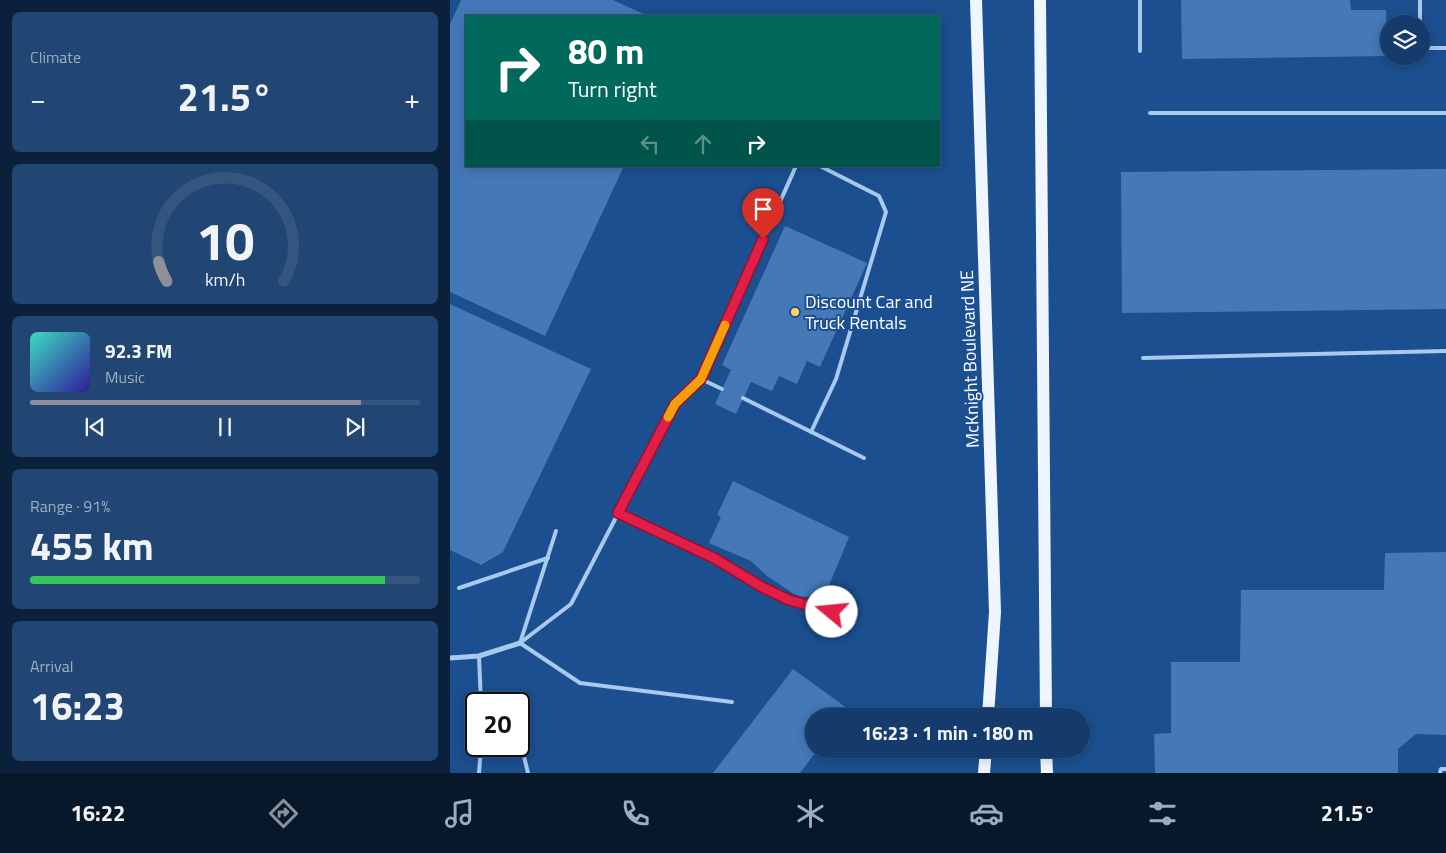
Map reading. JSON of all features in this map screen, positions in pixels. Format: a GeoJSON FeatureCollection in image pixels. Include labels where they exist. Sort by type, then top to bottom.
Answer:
{"type":"FeatureCollection","features":[{"type":"Feature","properties":{"kind":"main road","name":"McKnight Boulevard NE"},"geometry":{"type":"LineString","coordinates":[[976,0],[995,612],[989,708]]}},
{"type":"Feature","properties":{"kind":"main road"},"geometry":{"type":"LineString","coordinates":[[1040,0],[1046,708]]}},
{"type":"Feature","properties":{"kind":"main road"},"geometry":{"type":"LineString","coordinates":[[984,773],[985,758]]}},
{"type":"Feature","properties":{"kind":"main road"},"geometry":{"type":"LineString","coordinates":[[1046,758],[1046,773]]}},
{"type":"Feature","properties":{"kind":"street"},"geometry":{"type":"LineString","coordinates":[[450,658],[479,656],[520,643]]}},
{"type":"Feature","properties":{"kind":"lane"},"geometry":{"type":"LineString","coordinates":[[1140,0],[1140,51]]}},
{"type":"Feature","properties":{"kind":"lane"},"geometry":{"type":"LineString","coordinates":[[1420,0],[1420,15]]}},
{"type":"Feature","properties":{"kind":"lane"},"geometry":{"type":"LineString","coordinates":[[1430,48],[1446,48]]}},
{"type":"Feature","properties":{"kind":"lane"},"geometry":{"type":"LineString","coordinates":[[1150,113],[1446,113]]}},
{"type":"Feature","properties":{"kind":"lane"},"geometry":{"type":"LineString","coordinates":[[520,643],[571,604],[675,404],[701,379],[796,167]]}},
{"type":"Feature","properties":{"kind":"lane"},"geometry":{"type":"LineString","coordinates":[[811,432],[836,380],[886,212],[879,196],[822,167]]}},
{"type":"Feature","properties":{"kind":"lane"},"geometry":{"type":"LineString","coordinates":[[1143,358],[1446,351]]}},
{"type":"Feature","properties":{"kind":"lane"},"geometry":{"type":"LineString","coordinates":[[701,379],[722,388]]}},
{"type":"Feature","properties":{"kind":"lane"},"geometry":{"type":"LineString","coordinates":[[743,398],[864,458]]}},
{"type":"Feature","properties":{"kind":"lane"},"geometry":{"type":"LineString","coordinates":[[618,513],[714,558],[762,587],[789,600],[832,612]]}},
{"type":"Feature","properties":{"kind":"lane"},"geometry":{"type":"LineString","coordinates":[[520,643],[556,532]]}},
{"type":"Feature","properties":{"kind":"lane"},"geometry":{"type":"LineString","coordinates":[[459,588],[548,558]]}},
{"type":"Feature","properties":{"kind":"lane"},"geometry":{"type":"LineString","coordinates":[[520,643],[580,683],[732,702]]}},
{"type":"Feature","properties":{"kind":"lane"},"geometry":{"type":"LineString","coordinates":[[479,656],[480,692]]}},
{"type":"Feature","properties":{"kind":"lane"},"geometry":{"type":"LineString","coordinates":[[479,773],[480,757]]}},
{"type":"Feature","properties":{"kind":"lane"},"geometry":{"type":"LineString","coordinates":[[524,757],[528,773]]}},
{"type":"Feature","properties":{"kind":"lane"},"geometry":{"type":"LineString","coordinates":[[1440,773],[1441,769],[1446,769]]}},
{"type":"Feature","properties":{"kind":"building"},"geometry":{"type":"Polygon","coordinates":[[[461,0],[613,0],[646,15],[465,15],[465,167],[624,167],[545,336],[450,292],[450,24],[461,0]]]}},
{"type":"Feature","properties":{"kind":"building"},"geometry":{"type":"Polygon","coordinates":[[[1181,0],[1350,0],[1351,10],[1386,10],[1386,15],[1380,15],[1380,56],[1182,59],[1181,0]]]}},
{"type":"Feature","properties":{"kind":"building"},"geometry":{"type":"Polygon","coordinates":[[[1446,169],[1446,309],[1122,313],[1121,172],[1446,169]]]}},
{"type":"Feature","properties":{"kind":"building","name":"Discount Car and Truck Rentals"},"geometry":{"type":"Polygon","coordinates":[[[785,226],[867,263],[820,367],[807,361],[797,384],[779,376],[772,391],[751,382],[736,414],[715,404],[731,370],[722,365],[785,226]]]}},
{"type":"Feature","properties":{"kind":"building"},"geometry":{"type":"Polygon","coordinates":[[[450,304],[591,369],[503,552],[481,565],[450,550],[450,304]]]}},
{"type":"Feature","properties":{"kind":"building"},"geometry":{"type":"Polygon","coordinates":[[[733,481],[849,537],[828,588],[820,595],[803,597],[794,594],[767,576],[751,561],[709,543],[721,517],[717,515],[733,481]]]}},
{"type":"Feature","properties":{"kind":"building"},"geometry":{"type":"Polygon","coordinates":[[[1446,552],[1446,735],[1416,734],[1398,749],[1398,773],[1155,773],[1154,734],[1171,733],[1171,662],[1240,662],[1241,590],[1384,590],[1385,553],[1446,552]]]}},
{"type":"Feature","properties":{"kind":"building"},"geometry":{"type":"Polygon","coordinates":[[[793,669],[847,708],[805,708],[805,758],[811,758],[800,773],[713,773],[793,669]]]}},
{"type":"Feature","properties":{"kind":"slow traffic"},"geometry":{"type":"LineString","coordinates":[[668,417],[675,404],[701,379],[725,325]]}},
{"type":"Feature","properties":{"kind":"place","name":"Discount Car and Truck Rentals"},"geometry":{"type":"Point","coordinates":[795,312]}},
{"type":"Feature","properties":{"kind":"route"},"geometry":{"type":"LineString","coordinates":[[763,239],[701,379],[675,404],[618,513],[714,558],[762,587],[789,600],[832,612]]}}]}
